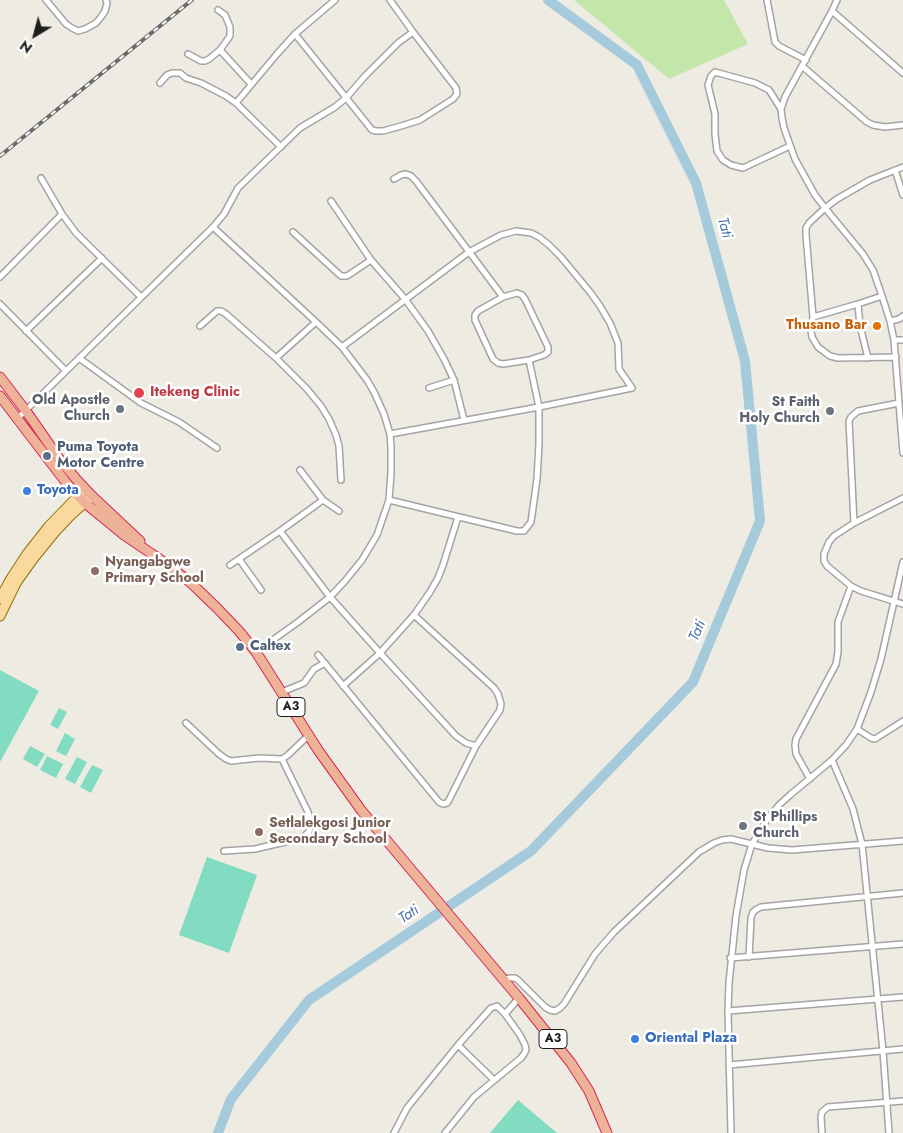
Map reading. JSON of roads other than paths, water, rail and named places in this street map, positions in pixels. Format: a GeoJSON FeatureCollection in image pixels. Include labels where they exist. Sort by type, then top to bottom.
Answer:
{"type":"FeatureCollection","features":[{"type":"Feature","properties":{"kind":"highway","name":"A3"},"geometry":{"type":"LineString","coordinates":[[0,377],[82,492],[85,503],[124,535],[190,582],[232,623],[256,652],[308,736],[361,810],[519,998],[581,1077],[608,1133]]}},
{"type":"Feature","properties":{"kind":"highway","name":"A3"},"geometry":{"type":"LineString","coordinates":[[0,396],[68,485],[92,496],[161,560]]}},
{"type":"Feature","properties":{"kind":"main road"},"geometry":{"type":"LineString","coordinates":[[1,596],[27,554],[49,526],[82,492]]}},
{"type":"Feature","properties":{"kind":"main road"},"geometry":{"type":"LineString","coordinates":[[1,613],[16,583],[33,559],[55,532],[92,496]]}},
{"type":"Feature","properties":{"kind":"street"},"geometry":{"type":"LineString","coordinates":[[46,0],[66,24],[78,31],[85,29],[101,17],[105,11],[106,0]]}},
{"type":"Feature","properties":{"kind":"street"},"geometry":{"type":"LineString","coordinates":[[236,103],[295,34],[335,0]]}},
{"type":"Feature","properties":{"kind":"street"},"geometry":{"type":"LineString","coordinates":[[295,34],[369,127],[376,131],[420,120],[453,100],[457,94],[456,88],[390,0]]}},
{"type":"Feature","properties":{"kind":"street"},"geometry":{"type":"LineString","coordinates":[[767,0],[775,42],[806,60]]}},
{"type":"Feature","properties":{"kind":"street"},"geometry":{"type":"LineString","coordinates":[[837,0],[806,60],[784,97],[781,109],[784,128],[794,158],[815,195],[863,254],[873,270],[890,321],[894,340],[903,453]]}},
{"type":"Feature","properties":{"kind":"street"},"geometry":{"type":"LineString","coordinates":[[188,54],[201,61],[210,60],[230,36],[230,27],[225,15],[218,10]]}},
{"type":"Feature","properties":{"kind":"street"},"geometry":{"type":"LineString","coordinates":[[832,11],[903,73]]}},
{"type":"Feature","properties":{"kind":"street"},"geometry":{"type":"LineString","coordinates":[[18,419],[213,227],[224,214],[238,188],[300,128],[335,107],[346,98],[398,43],[413,32]]}},
{"type":"Feature","properties":{"kind":"street"},"geometry":{"type":"LineString","coordinates":[[220,50],[251,84]]}},
{"type":"Feature","properties":{"kind":"street"},"geometry":{"type":"LineString","coordinates":[[802,66],[866,122],[885,127],[903,125]]}},
{"type":"Feature","properties":{"kind":"street"},"geometry":{"type":"LineString","coordinates":[[781,109],[769,90],[756,83],[715,72],[711,76],[708,85],[715,114],[717,151],[723,160],[730,165],[743,168],[790,146]]}},
{"type":"Feature","properties":{"kind":"street"},"geometry":{"type":"LineString","coordinates":[[160,83],[167,75],[180,73],[186,78],[201,83],[236,103],[281,147]]}},
{"type":"Feature","properties":{"kind":"street"},"geometry":{"type":"LineString","coordinates":[[896,357],[838,358],[830,356],[818,347],[812,337],[811,330],[813,317],[806,228],[825,208],[837,199],[870,180],[903,167]]}},
{"type":"Feature","properties":{"kind":"street"},"geometry":{"type":"LineString","coordinates":[[895,170],[903,195]]}},
{"type":"Feature","properties":{"kind":"street"},"geometry":{"type":"LineString","coordinates":[[394,179],[406,174],[416,181],[503,297]]}},
{"type":"Feature","properties":{"kind":"street"},"geometry":{"type":"LineString","coordinates":[[41,178],[62,214],[76,233],[141,297]]}},
{"type":"Feature","properties":{"kind":"street"},"geometry":{"type":"LineString","coordinates":[[331,201],[371,260],[405,299],[428,331],[454,380],[464,420]]}},
{"type":"Feature","properties":{"kind":"street"},"geometry":{"type":"LineString","coordinates":[[0,277],[62,214]]}},
{"type":"Feature","properties":{"kind":"street"},"geometry":{"type":"LineString","coordinates":[[213,227],[342,347],[374,392],[384,414],[390,434],[392,473],[389,500],[380,529],[370,548],[354,571],[330,597],[256,652]]}},
{"type":"Feature","properties":{"kind":"street"},"geometry":{"type":"LineString","coordinates":[[342,347],[469,252],[502,235],[516,231],[531,233],[539,237],[561,257],[600,306],[618,343],[619,369],[632,388],[390,434]]}},
{"type":"Feature","properties":{"kind":"street"},"geometry":{"type":"LineString","coordinates":[[293,232],[341,276],[347,276],[371,260]]}},
{"type":"Feature","properties":{"kind":"street"},"geometry":{"type":"LineString","coordinates":[[26,331],[102,258]]}},
{"type":"Feature","properties":{"kind":"street"},"geometry":{"type":"LineString","coordinates":[[517,293],[522,295],[548,348],[548,352],[529,360],[503,364],[493,360],[475,320],[475,315],[478,311],[503,297],[517,293]]}},
{"type":"Feature","properties":{"kind":"street"},"geometry":{"type":"LineString","coordinates":[[813,317],[882,296]]}},
{"type":"Feature","properties":{"kind":"street"},"geometry":{"type":"LineString","coordinates":[[0,304],[66,371]]}},
{"type":"Feature","properties":{"kind":"street"},"geometry":{"type":"LineString","coordinates":[[858,304],[860,326],[868,358]]}},
{"type":"Feature","properties":{"kind":"street"},"geometry":{"type":"LineString","coordinates":[[200,326],[217,312],[221,311],[276,358],[307,389],[321,406],[336,435],[339,446],[341,480]]}},
{"type":"Feature","properties":{"kind":"street"},"geometry":{"type":"LineString","coordinates":[[890,321],[903,316]]}},
{"type":"Feature","properties":{"kind":"street"},"geometry":{"type":"LineString","coordinates":[[276,358],[316,322]]}},
{"type":"Feature","properties":{"kind":"street"},"geometry":{"type":"LineString","coordinates":[[894,340],[903,340]]}},
{"type":"Feature","properties":{"kind":"street"},"geometry":{"type":"LineString","coordinates":[[79,358],[141,403],[179,422],[217,448]]}},
{"type":"Feature","properties":{"kind":"street"},"geometry":{"type":"LineString","coordinates":[[389,500],[518,531],[524,530],[528,526],[531,522],[539,444],[539,407],[529,360]]}},
{"type":"Feature","properties":{"kind":"street"},"geometry":{"type":"LineString","coordinates":[[429,388],[454,380]]}},
{"type":"Feature","properties":{"kind":"street"},"geometry":{"type":"LineString","coordinates":[[854,523],[850,417],[858,411],[899,402]]}},
{"type":"Feature","properties":{"kind":"street"},"geometry":{"type":"LineString","coordinates":[[300,470],[323,500],[339,511]]}},
{"type":"Feature","properties":{"kind":"street"},"geometry":{"type":"LineString","coordinates":[[903,498],[854,523],[834,536],[824,554],[824,561],[827,566],[851,586],[903,604]]}},
{"type":"Feature","properties":{"kind":"street"},"geometry":{"type":"LineString","coordinates":[[230,565],[323,500]]}},
{"type":"Feature","properties":{"kind":"street"},"geometry":{"type":"LineString","coordinates":[[343,686],[380,653],[414,615],[430,592],[438,578],[458,517]]}},
{"type":"Feature","properties":{"kind":"street"},"geometry":{"type":"LineString","coordinates":[[280,531],[330,597],[380,653],[456,736],[466,743],[476,746]]}},
{"type":"Feature","properties":{"kind":"street"},"geometry":{"type":"LineString","coordinates":[[239,559],[261,590]]}},
{"type":"Feature","properties":{"kind":"street"},"geometry":{"type":"LineString","coordinates":[[731,1133],[728,1011],[730,958],[744,870],[752,844],[768,818],[779,805],[832,760],[856,729],[871,692],[903,562]]}},
{"type":"Feature","properties":{"kind":"street"},"geometry":{"type":"LineString","coordinates":[[810,778],[796,754],[796,739],[836,664],[838,622],[851,586]]}},
{"type":"Feature","properties":{"kind":"street"},"geometry":{"type":"LineString","coordinates":[[318,655],[439,802],[447,803],[476,746],[500,710],[501,704],[494,688],[414,615]]}},
{"type":"Feature","properties":{"kind":"street"},"geometry":{"type":"LineString","coordinates":[[282,692],[304,683],[314,669],[325,663]]}},
{"type":"Feature","properties":{"kind":"street"},"geometry":{"type":"LineString","coordinates":[[856,729],[875,739],[903,722]]}},
{"type":"Feature","properties":{"kind":"street"},"geometry":{"type":"LineString","coordinates":[[186,723],[219,754],[226,759],[236,761],[259,758],[282,759],[288,756],[308,736]]}},
{"type":"Feature","properties":{"kind":"street"},"geometry":{"type":"LineString","coordinates":[[224,851],[256,849],[302,838],[309,832],[311,822],[308,812],[282,759]]}},
{"type":"Feature","properties":{"kind":"street"},"geometry":{"type":"LineString","coordinates":[[832,760],[853,809],[862,844],[883,1050],[889,1133]]}},
{"type":"Feature","properties":{"kind":"street"},"geometry":{"type":"LineString","coordinates":[[503,979],[515,978],[545,1007],[555,1011],[560,1008],[588,964],[609,937],[699,852],[714,842],[730,839],[784,850],[903,841]]}},
{"type":"Feature","properties":{"kind":"street"},"geometry":{"type":"LineString","coordinates":[[749,957],[751,918],[753,912],[761,907],[903,893]]}},
{"type":"Feature","properties":{"kind":"street"},"geometry":{"type":"LineString","coordinates":[[730,958],[903,944]]}},
{"type":"Feature","properties":{"kind":"street"},"geometry":{"type":"LineString","coordinates":[[728,1011],[903,997]]}},
{"type":"Feature","properties":{"kind":"street"},"geometry":{"type":"LineString","coordinates":[[505,1014],[519,998]]}},
{"type":"Feature","properties":{"kind":"street"},"geometry":{"type":"LineString","coordinates":[[394,1133],[407,1108],[458,1045],[492,1008],[497,1006],[520,1035],[526,1050],[521,1058],[474,1097],[445,1133]]}},
{"type":"Feature","properties":{"kind":"street"},"geometry":{"type":"LineString","coordinates":[[458,1045],[494,1080]]}},
{"type":"Feature","properties":{"kind":"street"},"geometry":{"type":"LineString","coordinates":[[729,1065],[903,1048]]}},
{"type":"Feature","properties":{"kind":"street"},"geometry":{"type":"LineString","coordinates":[[822,1133],[822,1112],[828,1107],[903,1101]]}},
{"type":"Feature","properties":{"kind":"waterway","name":"Tati"},"geometry":{"type":"LineString","coordinates":[[218,1133],[231,1099],[309,1000],[531,851],[693,682],[760,521],[745,361],[696,183],[637,65],[548,0]]}},
{"type":"Feature","properties":{"kind":"railway"},"geometry":{"type":"LineString","coordinates":[[0,156],[192,0]]}},
{"type":"Feature","properties":{"kind":"place","name":"Thusano Bar"},"geometry":{"type":"Point","coordinates":[877,326]}},
{"type":"Feature","properties":{"kind":"place","name":"Itekeng Clinic"},"geometry":{"type":"Point","coordinates":[139,393]}},
{"type":"Feature","properties":{"kind":"place","name":"Old Apostle Church"},"geometry":{"type":"Point","coordinates":[120,409]}},
{"type":"Feature","properties":{"kind":"place","name":"St Faith Holy Church"},"geometry":{"type":"Point","coordinates":[830,411]}},
{"type":"Feature","properties":{"kind":"place","name":"Puma Toyota Motor Centre"},"geometry":{"type":"Point","coordinates":[47,456]}},
{"type":"Feature","properties":{"kind":"place","name":"Toyota"},"geometry":{"type":"Point","coordinates":[27,491]}},
{"type":"Feature","properties":{"kind":"place","name":"Nyangabgwe Primary School"},"geometry":{"type":"Point","coordinates":[95,571]}},
{"type":"Feature","properties":{"kind":"place","name":"Caltex"},"geometry":{"type":"Point","coordinates":[240,647]}},
{"type":"Feature","properties":{"kind":"place","name":"St Phillips Church"},"geometry":{"type":"Point","coordinates":[743,826]}},
{"type":"Feature","properties":{"kind":"place","name":"Setlalekgosi Junior Secondary School"},"geometry":{"type":"Point","coordinates":[259,832]}},
{"type":"Feature","properties":{"kind":"place","name":"Oriental Plaza"},"geometry":{"type":"Point","coordinates":[635,1039]}}]}
